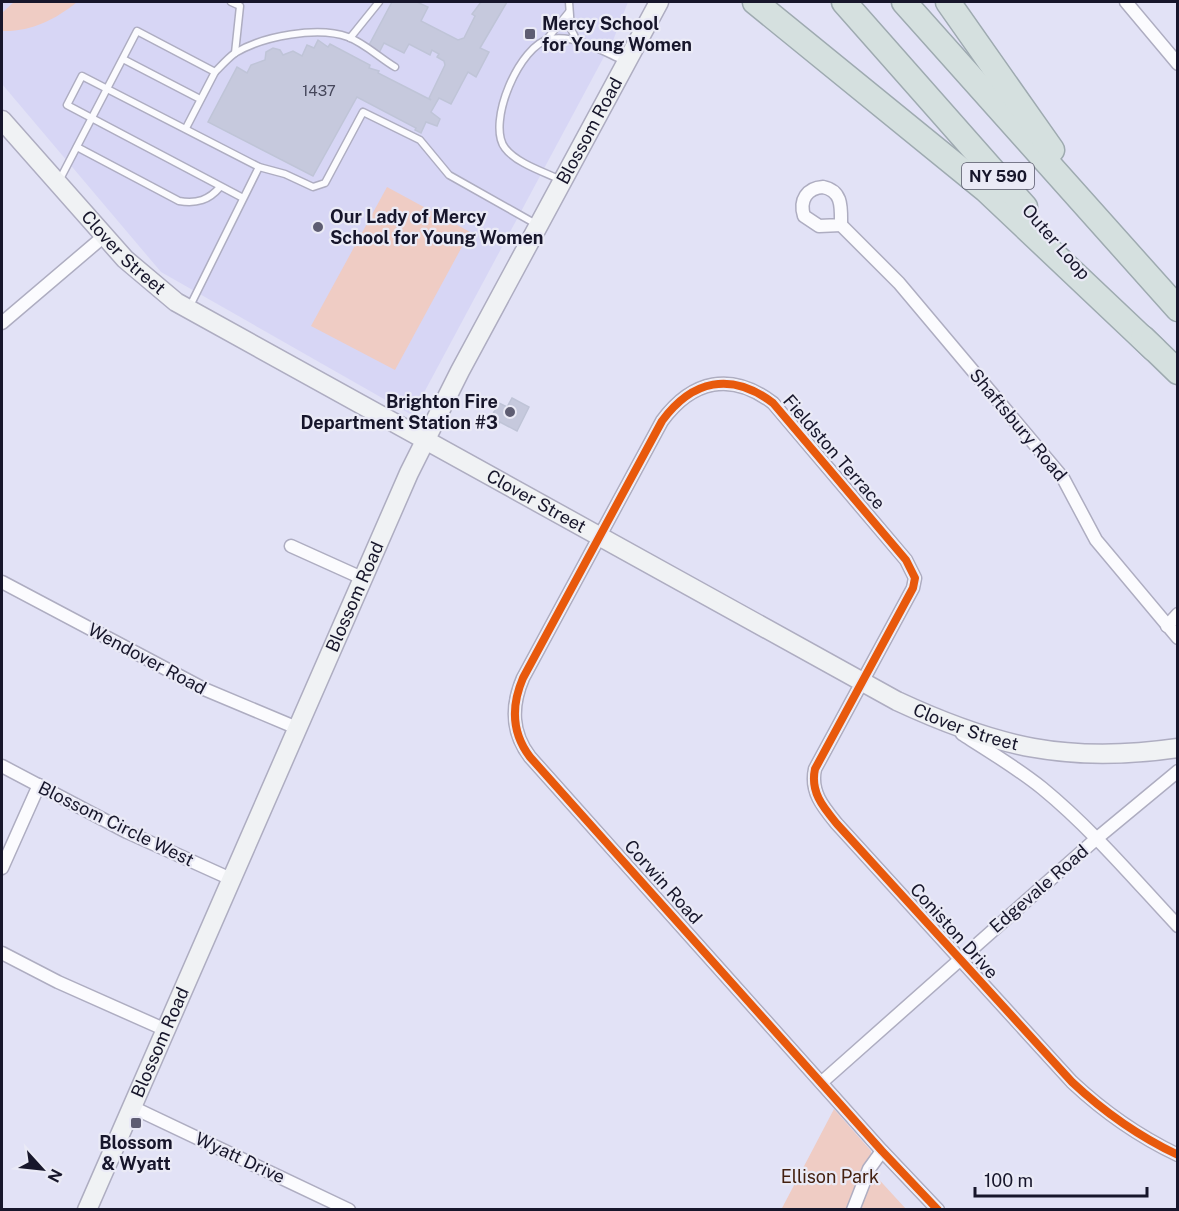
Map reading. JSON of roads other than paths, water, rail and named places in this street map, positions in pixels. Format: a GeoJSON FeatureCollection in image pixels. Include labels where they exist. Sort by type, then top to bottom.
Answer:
{"type":"FeatureCollection","features":[{"type":"Feature","properties":{"kind":"highway"},"geometry":{"type":"LineString","coordinates":[[755,2],[986,190],[1154,349]]}},
{"type":"Feature","properties":{"kind":"highway","name":"Outer Loop"},"geometry":{"type":"LineString","coordinates":[[844,2],[1088,279],[1178,372]]}},
{"type":"Feature","properties":{"kind":"highway","name":"NY 590"},"geometry":{"type":"LineString","coordinates":[[904,2],[1178,309]]}},
{"type":"Feature","properties":{"kind":"highway"},"geometry":{"type":"LineString","coordinates":[[948,2],[1129,256]]}},
{"type":"Feature","properties":{"kind":"street","name":"Blossom Road"},"geometry":{"type":"LineString","coordinates":[[87,1209],[362,578],[425,441],[659,2]]}},
{"type":"Feature","properties":{"kind":"street"},"geometry":{"type":"LineString","coordinates":[[1126,2],[1178,64]]}},
{"type":"Feature","properties":{"kind":"street","name":"Clover Street"},"geometry":{"type":"LineString","coordinates":[[2,120],[103,237],[144,278],[188,309],[862,682],[948,725],[1014,746],[1065,753],[1103,755],[1178,748]]}},
{"type":"Feature","properties":{"kind":"street","name":"Shaftsbury Road"},"geometry":{"type":"LineString","coordinates":[[841,225],[899,283],[1063,478],[1096,540],[1178,638]]}},
{"type":"Feature","properties":{"kind":"street"},"geometry":{"type":"LineString","coordinates":[[2,323],[103,237]]}},
{"type":"Feature","properties":{"kind":"street","name":"Fieldston Terrace"},"geometry":{"type":"LineString","coordinates":[[598,536],[662,422],[686,396],[707,386],[728,383],[751,388],[778,408],[912,570],[913,588],[862,682]]}},
{"type":"Feature","properties":{"kind":"street","name":"Corwin Road"},"geometry":{"type":"LineString","coordinates":[[598,536],[519,689],[514,709],[518,735],[530,757],[882,1151],[938,1209]]}},
{"type":"Feature","properties":{"kind":"street"},"geometry":{"type":"LineString","coordinates":[[291,546],[362,578]]}},
{"type":"Feature","properties":{"kind":"street","name":"Wendover Road"},"geometry":{"type":"LineString","coordinates":[[2,582],[204,689],[297,728]]}},
{"type":"Feature","properties":{"kind":"street"},"geometry":{"type":"LineString","coordinates":[[1167,626],[1178,614]]}},
{"type":"Feature","properties":{"kind":"street","name":"Coniston Drive"},"geometry":{"type":"LineString","coordinates":[[862,682],[814,769],[814,790],[837,824],[1071,1082],[1103,1110],[1134,1132],[1178,1155]]}},
{"type":"Feature","properties":{"kind":"street"},"geometry":{"type":"LineString","coordinates":[[948,725],[1021,771],[1096,839],[1178,926]]}},
{"type":"Feature","properties":{"kind":"street","name":"Blossom Circle West"},"geometry":{"type":"LineString","coordinates":[[2,766],[127,832],[231,879]]}},
{"type":"Feature","properties":{"kind":"street","name":"Edgevale Road"},"geometry":{"type":"LineString","coordinates":[[822,1082],[1096,839],[1178,771]]}},
{"type":"Feature","properties":{"kind":"street"},"geometry":{"type":"LineString","coordinates":[[2,868],[39,785]]}},
{"type":"Feature","properties":{"kind":"street"},"geometry":{"type":"LineString","coordinates":[[2,953],[58,982],[166,1030]]}},
{"type":"Feature","properties":{"kind":"street","name":"Wyatt Drive"},"geometry":{"type":"LineString","coordinates":[[132,1107],[349,1209]]}},
{"type":"Feature","properties":{"kind":"street"},"geometry":{"type":"LineString","coordinates":[[853,1209],[869,1168],[882,1151]]}},
{"type":"Feature","properties":{"kind":"lane"},"geometry":{"type":"LineString","coordinates":[[231,2],[240,6],[235,53]]}},
{"type":"Feature","properties":{"kind":"lane"},"geometry":{"type":"LineString","coordinates":[[350,38],[379,2]]}},
{"type":"Feature","properties":{"kind":"lane"},"geometry":{"type":"LineString","coordinates":[[569,2],[571,29],[576,39]]}},
{"type":"Feature","properties":{"kind":"lane"},"geometry":{"type":"LineString","coordinates":[[564,181],[521,160],[505,148],[498,126],[506,92],[517,71],[535,47],[547,40],[569,11]]}},
{"type":"Feature","properties":{"kind":"lane"},"geometry":{"type":"LineString","coordinates":[[57,184],[137,31],[215,72]]}},
{"type":"Feature","properties":{"kind":"lane"},"geometry":{"type":"LineString","coordinates":[[186,128],[215,72],[235,53],[287,36],[311,32],[332,33],[350,38],[395,67]]}},
{"type":"Feature","properties":{"kind":"lane"},"geometry":{"type":"LineString","coordinates":[[547,40],[576,39],[627,62]]}},
{"type":"Feature","properties":{"kind":"lane"},"geometry":{"type":"LineString","coordinates":[[123,59],[200,99]]}},
{"type":"Feature","properties":{"kind":"lane"},"geometry":{"type":"LineString","coordinates":[[243,198],[68,105],[82,76],[259,166],[285,174],[313,188],[325,183],[363,112],[420,140],[449,175],[539,226]]}},
{"type":"Feature","properties":{"kind":"lane"},"geometry":{"type":"LineString","coordinates":[[77,147],[179,201],[191,203],[206,200],[220,187]]}},
{"type":"Feature","properties":{"kind":"lane"},"geometry":{"type":"LineString","coordinates":[[188,309],[259,166]]}},
{"type":"Feature","properties":{"kind":"place","name":"Mercy School for Young Women"},"geometry":{"type":"Point","coordinates":[530,34]}},
{"type":"Feature","properties":{"kind":"place","name":"Our Lady of Mercy School for Young Women"},"geometry":{"type":"Point","coordinates":[318,227]}},
{"type":"Feature","properties":{"kind":"place","name":"Brighton Fire Department Station #3"},"geometry":{"type":"Point","coordinates":[510,412]}},
{"type":"Feature","properties":{"kind":"place","name":"Blossom & Wyatt"},"geometry":{"type":"Point","coordinates":[136,1123]}},
{"type":"Feature","properties":{"kind":"park label","name":"Ellison Park"},"geometry":{"type":"Point","coordinates":[830,1177]}}]}
